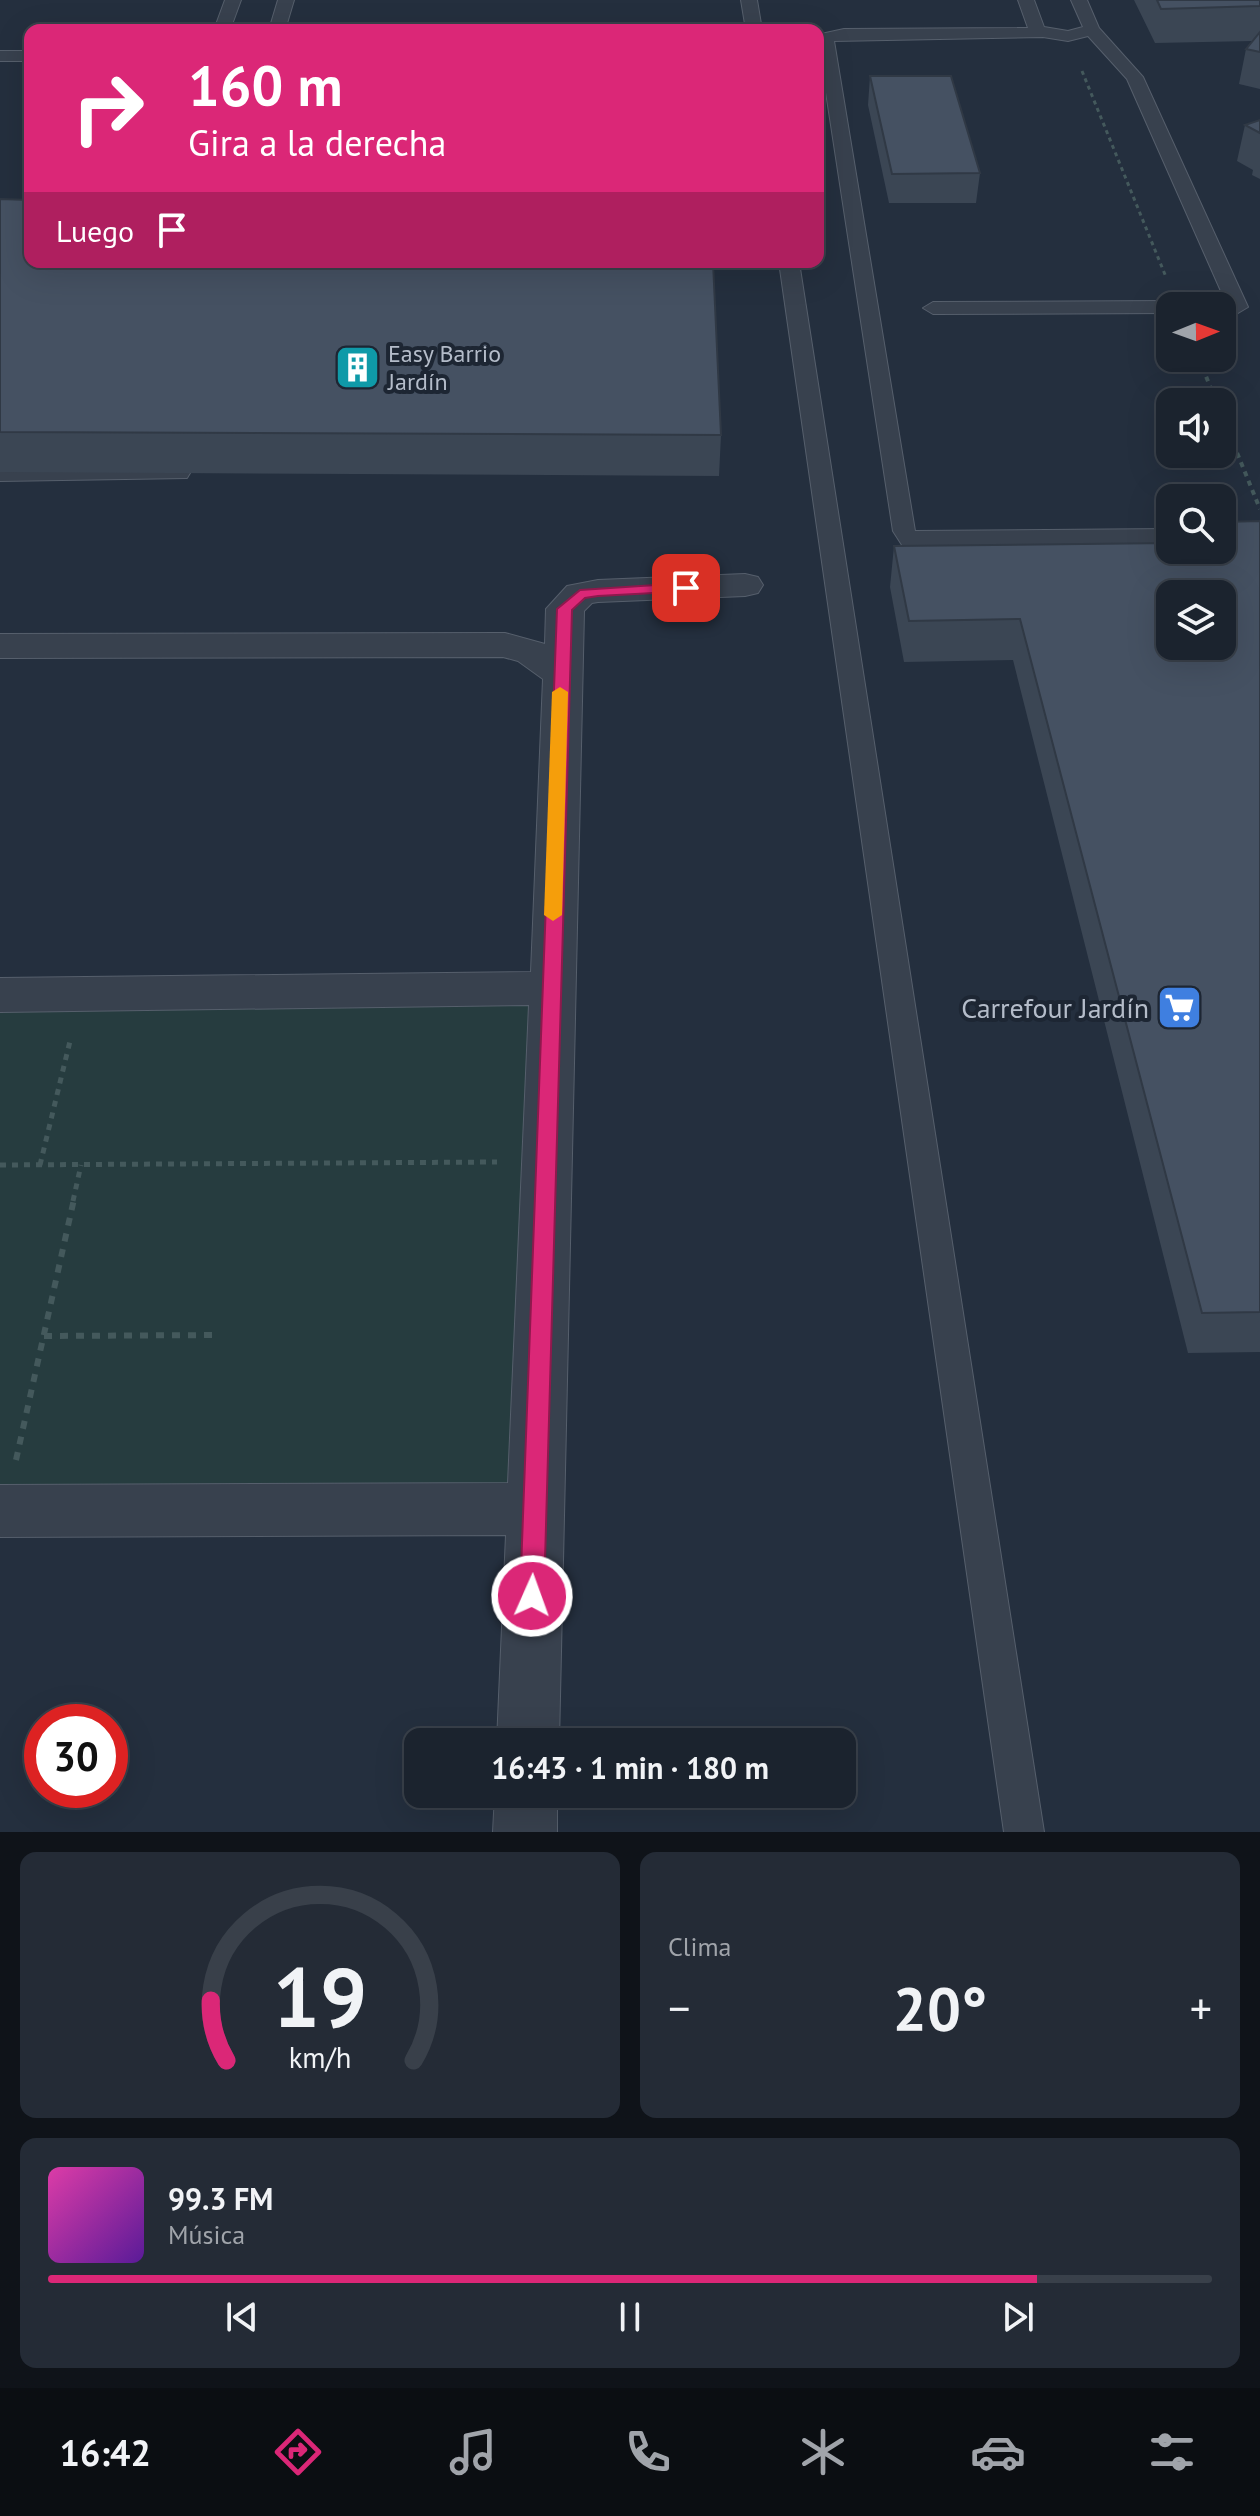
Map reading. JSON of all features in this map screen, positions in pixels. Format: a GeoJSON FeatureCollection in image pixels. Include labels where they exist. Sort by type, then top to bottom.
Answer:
{"type":"FeatureCollection","features":[{"type":"Feature","properties":{"kind":"street"},"geometry":{"type":"LineString","coordinates":[[528,1728],[560,673],[565,609],[580,594],[745,585]]}},
{"type":"Feature","properties":{"kind":"street"},"geometry":{"type":"LineString","coordinates":[[0,646],[505,645],[532,653],[560,673]]}},
{"type":"Feature","properties":{"kind":"street"},"geometry":{"type":"LineString","coordinates":[[0,995],[551,988]]}},
{"type":"Feature","properties":{"kind":"street"},"geometry":{"type":"LineString","coordinates":[[2,1511],[535,1509]]}},
{"type":"Feature","properties":{"kind":"street"},"geometry":{"type":"LineString","coordinates":[[525,1832],[526,1808]]}},
{"type":"Feature","properties":{"kind":"lane"},"geometry":{"type":"LineString","coordinates":[[224,24],[233,0]]}},
{"type":"Feature","properties":{"kind":"lane"},"geometry":{"type":"LineString","coordinates":[[279,24],[286,0]]}},
{"type":"Feature","properties":{"kind":"lane"},"geometry":{"type":"LineString","coordinates":[[749,0],[753,24]]}},
{"type":"Feature","properties":{"kind":"lane"},"geometry":{"type":"LineString","coordinates":[[1026,0],[1038,32]]}},
{"type":"Feature","properties":{"kind":"lane"},"geometry":{"type":"LineString","coordinates":[[1079,0],[1092,30],[1135,77],[1224,292]]}},
{"type":"Feature","properties":{"kind":"lane"},"geometry":{"type":"LineString","coordinates":[[1092,30],[1068,36],[1038,32],[844,34],[827,37],[825,43],[904,531],[910,540],[1156,536]]}},
{"type":"Feature","properties":{"kind":"lane"},"geometry":{"type":"LineString","coordinates":[[0,56],[24,56]]}},
{"type":"Feature","properties":{"kind":"lane"},"geometry":{"type":"LineString","coordinates":[[790,268],[1024,1832]]}},
{"type":"Feature","properties":{"kind":"lane"},"geometry":{"type":"LineString","coordinates":[[933,308],[1156,307]]}},
{"type":"Feature","properties":{"kind":"lane"},"geometry":{"type":"LineString","coordinates":[[1236,307],[1260,307]]}},
{"type":"Feature","properties":{"kind":"lane"},"geometry":{"type":"LineString","coordinates":[[0,474],[206,473]]}},
{"type":"Feature","properties":{"kind":"path"},"geometry":{"type":"LineString","coordinates":[[1068,36],[1166,279]]}},
{"type":"Feature","properties":{"kind":"path"},"geometry":{"type":"LineString","coordinates":[[1236,450],[1260,509]]}},
{"type":"Feature","properties":{"kind":"path"},"geometry":{"type":"LineString","coordinates":[[40,1165],[81,994]]}},
{"type":"Feature","properties":{"kind":"path"},"geometry":{"type":"LineString","coordinates":[[0,1165],[546,1161]]}},
{"type":"Feature","properties":{"kind":"path"},"geometry":{"type":"LineString","coordinates":[[2,1511],[81,1165]]}},
{"type":"Feature","properties":{"kind":"path"},"geometry":{"type":"LineString","coordinates":[[44,1336],[218,1335]]}},
{"type":"Feature","properties":{"kind":"green space"},"geometry":{"type":"Polygon","coordinates":[[[551,988],[535,1509],[0,1511],[0,995],[551,988]]]}},
{"type":"Feature","properties":{"kind":"building"},"geometry":{"type":"Polygon","coordinates":[[[1157,0],[1260,0],[1260,6],[1161,9],[1157,0]]]}},
{"type":"Feature","properties":{"kind":"building"},"geometry":{"type":"Polygon","coordinates":[[[1260,32],[1260,52],[1246,49],[1260,32]]]}},
{"type":"Feature","properties":{"kind":"building"},"geometry":{"type":"Polygon","coordinates":[[[870,76],[951,76],[980,173],[892,174],[870,76]]]}},
{"type":"Feature","properties":{"kind":"building"},"geometry":{"type":"Polygon","coordinates":[[[1260,120],[1260,133],[1245,125],[1260,120]]]}},
{"type":"Feature","properties":{"kind":"building","name":"Easy Barrio Jardín"},"geometry":{"type":"Polygon","coordinates":[[[0,199],[24,200],[24,268],[713,268],[721,435],[0,432],[0,199]]]}},
{"type":"Feature","properties":{"kind":"building","name":"Carrefour Jardín"},"geometry":{"type":"Polygon","coordinates":[[[1260,521],[1260,1312],[1202,1313],[1020,619],[909,621],[894,546],[1156,543],[1156,564],[1236,564],[1236,522],[1260,521]]]}},
{"type":"Feature","properties":{"kind":"slow traffic"},"geometry":{"type":"LineString","coordinates":[[553,915],[560,692]]}},
{"type":"Feature","properties":{"kind":"place","name":"Easy Barrio Jardín"},"geometry":{"type":"Point","coordinates":[357,367]}},
{"type":"Feature","properties":{"kind":"place","name":"Carrefour Jardín"},"geometry":{"type":"Point","coordinates":[1180,1007]}},
{"type":"Feature","properties":{"kind":"route"},"geometry":{"type":"LineString","coordinates":[[532,1596],[560,673],[565,609],[580,594],[686,588]]}}]}
